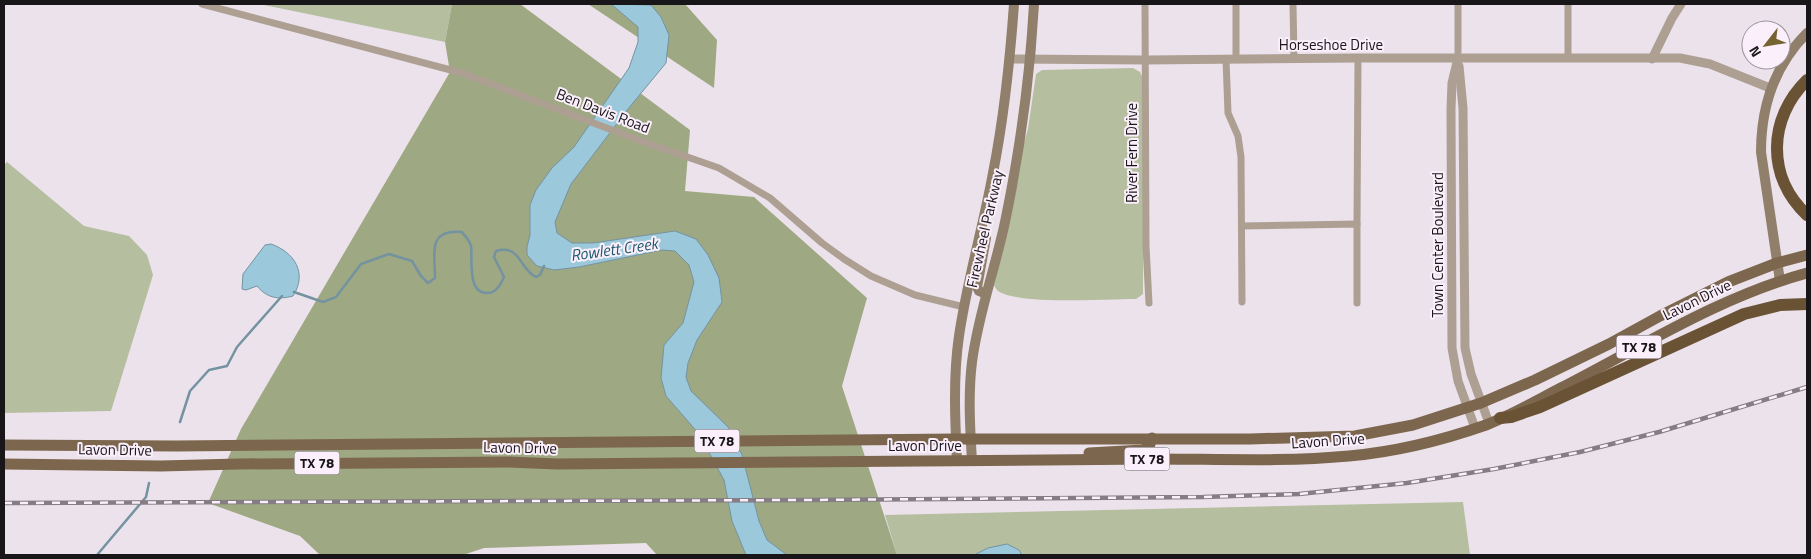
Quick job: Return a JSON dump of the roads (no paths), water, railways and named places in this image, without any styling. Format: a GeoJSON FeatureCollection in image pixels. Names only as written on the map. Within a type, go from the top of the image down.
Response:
{"type":"FeatureCollection","features":[{"type":"Feature","properties":{"kind":"highway"},"geometry":{"type":"LineString","coordinates":[[1807,80],[1785,109],[1778,135],[1777,151],[1783,181],[1790,196],[1807,215]]}},
{"type":"Feature","properties":{"kind":"highway"},"geometry":{"type":"LineString","coordinates":[[1495,421],[1511,418],[1540,407],[1744,314],[1780,304],[1807,304]]}},
{"type":"Feature","properties":{"kind":"main road","name":"Firewheel Parkway"},"geometry":{"type":"LineString","coordinates":[[957,461],[955,371],[964,307],[994,173],[1010,59],[1014,4]]}},
{"type":"Feature","properties":{"kind":"main road","name":"Firewheel Parkway"},"geometry":{"type":"LineString","coordinates":[[972,461],[972,362],[986,294],[1005,222],[1026,102],[1034,4]]}},
{"type":"Feature","properties":{"kind":"main road"},"geometry":{"type":"LineString","coordinates":[[1780,280],[1761,152],[1763,120],[1770,88],[1788,55],[1807,33]]}},
{"type":"Feature","properties":{"kind":"main road"},"geometry":{"type":"LineString","coordinates":[[986,294],[977,287],[992,207],[994,173]]}},
{"type":"Feature","properties":{"kind":"main road","name":"Lavon Drive"},"geometry":{"type":"LineString","coordinates":[[4,445],[176,446],[956,439],[1250,439],[1355,436],[1413,425],[1481,403],[1535,380],[1609,344],[1711,289],[1777,263],[1807,255]]}},
{"type":"Feature","properties":{"kind":"main road","name":"Lavon Drive"},"geometry":{"type":"LineString","coordinates":[[4,464],[161,466],[248,464],[1247,460],[1350,456],[1402,448],[1495,421],[1706,311],[1780,280],[1807,273]]}},
{"type":"Feature","properties":{"kind":"main road"},"geometry":{"type":"LineString","coordinates":[[1070,460],[1088,453],[1143,450],[1150,447],[1152,438]]}},
{"type":"Feature","properties":{"kind":"street","name":"Ben Davis Road"},"geometry":{"type":"LineString","coordinates":[[202,4],[462,73],[633,138],[719,168],[741,179],[770,198],[822,243],[871,276],[915,295],[964,307]]}},
{"type":"Feature","properties":{"kind":"street","name":"River Fern Drive"},"geometry":{"type":"LineString","coordinates":[[1145,4],[1146,246],[1149,303]]}},
{"type":"Feature","properties":{"kind":"street"},"geometry":{"type":"LineString","coordinates":[[1236,4],[1236,59]]}},
{"type":"Feature","properties":{"kind":"street"},"geometry":{"type":"LineString","coordinates":[[1293,4],[1294,58]]}},
{"type":"Feature","properties":{"kind":"street","name":"Town Center Boulevard"},"geometry":{"type":"LineString","coordinates":[[1458,4],[1458,58],[1463,108],[1465,348],[1467,361],[1481,403],[1495,421]]}},
{"type":"Feature","properties":{"kind":"street"},"geometry":{"type":"LineString","coordinates":[[1568,4],[1568,57]]}},
{"type":"Feature","properties":{"kind":"street"},"geometry":{"type":"LineString","coordinates":[[1652,59],[1680,4]]}},
{"type":"Feature","properties":{"kind":"street"},"geometry":{"type":"LineString","coordinates":[[1357,302],[1358,58]]}},
{"type":"Feature","properties":{"kind":"street","name":"Town Center Boulevard"},"geometry":{"type":"LineString","coordinates":[[1458,58],[1452,83],[1451,108],[1452,348],[1458,381],[1475,428]]}},
{"type":"Feature","properties":{"kind":"street","name":"Horseshoe Drive"},"geometry":{"type":"LineString","coordinates":[[1010,59],[1680,58],[1710,64],[1770,88]]}},
{"type":"Feature","properties":{"kind":"street"},"geometry":{"type":"LineString","coordinates":[[1226,59],[1228,113],[1238,136],[1241,157],[1242,302]]}},
{"type":"Feature","properties":{"kind":"street"},"geometry":{"type":"LineString","coordinates":[[1242,226],[1357,224]]}},
{"type":"Feature","properties":{"kind":"water","name":"Rowlett Creek"},"geometry":{"type":"Polygon","coordinates":[[[611,4],[651,5],[661,17],[669,35],[666,63],[571,184],[555,222],[557,233],[572,243],[593,243],[675,231],[696,239],[708,255],[719,278],[722,302],[697,340],[688,363],[686,377],[691,391],[728,427],[742,455],[759,521],[767,540],[787,555],[746,555],[732,521],[724,480],[699,434],[666,396],[661,378],[664,345],[683,323],[694,282],[689,265],[675,251],[662,250],[579,267],[554,270],[537,266],[527,255],[530,235],[530,205],[536,190],[552,168],[574,147],[629,68],[638,42],[638,27],[611,4]]]}},
{"type":"Feature","properties":{"kind":"water"},"geometry":{"type":"Polygon","coordinates":[[[271,244],[286,252],[296,264],[299,279],[293,296],[273,297],[257,286],[246,290],[242,289],[243,274],[265,245],[271,244]]]}},
{"type":"Feature","properties":{"kind":"water"},"geometry":{"type":"Polygon","coordinates":[[[1007,544],[1019,550],[1022,555],[974,555],[988,548],[1007,544]]]}},
{"type":"Feature","properties":{"kind":"waterway"},"geometry":{"type":"LineString","coordinates":[[294,292],[323,302],[336,297],[361,264],[389,254],[412,261],[421,276],[428,283],[435,278],[435,244],[443,234],[451,232],[462,232],[470,242],[473,281],[476,288],[481,292],[491,293],[496,290],[504,277],[494,257],[496,251],[504,250],[515,254],[526,269],[536,277],[540,275],[544,266]]}},
{"type":"Feature","properties":{"kind":"waterway"},"geometry":{"type":"LineString","coordinates":[[180,422],[190,391],[209,370],[227,366],[237,347],[282,296]]}},
{"type":"Feature","properties":{"kind":"waterway"},"geometry":{"type":"LineString","coordinates":[[97,555],[146,497],[149,483]]}},
{"type":"Feature","properties":{"kind":"railway"},"geometry":{"type":"LineString","coordinates":[[4,503],[805,500],[1203,497],[1299,494],[1407,483],[1494,469],[1580,452],[1659,432],[1807,387]]}}]}
